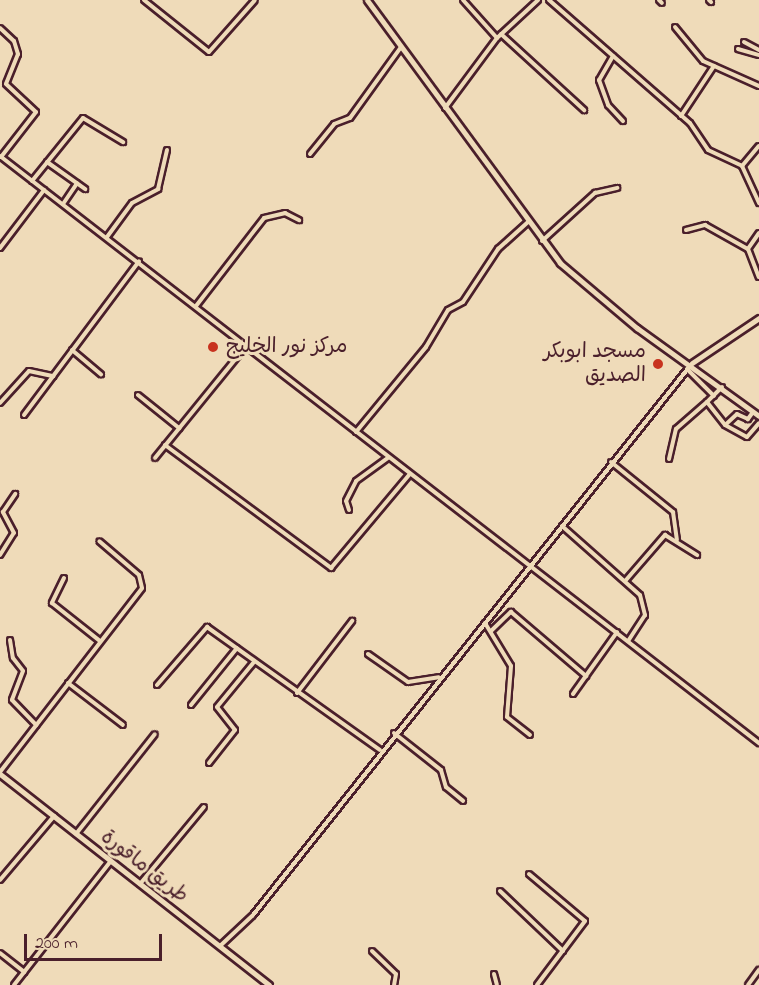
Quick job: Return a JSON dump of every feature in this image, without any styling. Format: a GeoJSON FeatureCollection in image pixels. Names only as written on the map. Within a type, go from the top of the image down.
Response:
{"type":"FeatureCollection","features":[{"type":"Feature","properties":{"kind":"street"},"geometry":{"type":"LineString","coordinates":[[144,0],[209,52],[255,0]]}},
{"type":"Feature","properties":{"kind":"street"},"geometry":{"type":"LineString","coordinates":[[367,0],[541,242],[585,287],[692,363],[756,414],[748,419],[737,414],[725,425]]}},
{"type":"Feature","properties":{"kind":"street"},"geometry":{"type":"LineString","coordinates":[[462,0],[497,38]]}},
{"type":"Feature","properties":{"kind":"street"},"geometry":{"type":"LineString","coordinates":[[444,108],[497,38],[538,0]]}},
{"type":"Feature","properties":{"kind":"street"},"geometry":{"type":"LineString","coordinates":[[549,0],[681,116],[708,150],[742,166],[759,203]]}},
{"type":"Feature","properties":{"kind":"street"},"geometry":{"type":"LineString","coordinates":[[675,27],[697,57],[759,86]]}},
{"type":"Feature","properties":{"kind":"street"},"geometry":{"type":"LineString","coordinates":[[0,28],[15,41],[18,54],[6,84],[36,112],[1,156],[140,261],[388,458],[533,564],[759,744]]}},
{"type":"Feature","properties":{"kind":"street"},"geometry":{"type":"LineString","coordinates":[[501,34],[584,110]]}},
{"type":"Feature","properties":{"kind":"street"},"geometry":{"type":"LineString","coordinates":[[744,42],[759,52]]}},
{"type":"Feature","properties":{"kind":"street"},"geometry":{"type":"LineString","coordinates":[[310,154],[334,124],[350,118],[401,47]]}},
{"type":"Feature","properties":{"kind":"street"},"geometry":{"type":"LineString","coordinates":[[738,49],[759,52]]}},
{"type":"Feature","properties":{"kind":"street"},"geometry":{"type":"LineString","coordinates":[[613,56],[598,77],[608,105],[623,121]]}},
{"type":"Feature","properties":{"kind":"street"},"geometry":{"type":"LineString","coordinates":[[681,116],[714,66]]}},
{"type":"Feature","properties":{"kind":"street"},"geometry":{"type":"LineString","coordinates":[[32,181],[83,118],[123,142]]}},
{"type":"Feature","properties":{"kind":"street"},"geometry":{"type":"LineString","coordinates":[[742,166],[759,146]]}},
{"type":"Feature","properties":{"kind":"street"},"geometry":{"type":"LineString","coordinates":[[107,237],[132,203],[158,189],[167,150]]}},
{"type":"Feature","properties":{"kind":"street"},"geometry":{"type":"LineString","coordinates":[[47,162],[85,189]]}},
{"type":"Feature","properties":{"kind":"street"},"geometry":{"type":"LineString","coordinates":[[63,204],[77,183]]}},
{"type":"Feature","properties":{"kind":"street"},"geometry":{"type":"LineString","coordinates":[[541,242],[595,193],[617,188]]}},
{"type":"Feature","properties":{"kind":"street"},"geometry":{"type":"LineString","coordinates":[[0,248],[44,190]]}},
{"type":"Feature","properties":{"kind":"street"},"geometry":{"type":"LineString","coordinates":[[196,306],[264,218],[285,213],[298,220]]}},
{"type":"Feature","properties":{"kind":"street"},"geometry":{"type":"LineString","coordinates":[[356,432],[426,347],[448,309],[463,302],[498,249],[528,222]]}},
{"type":"Feature","properties":{"kind":"street"},"geometry":{"type":"LineString","coordinates":[[686,230],[705,225],[748,249],[759,277]]}},
{"type":"Feature","properties":{"kind":"street"},"geometry":{"type":"LineString","coordinates":[[748,249],[759,233]]}},
{"type":"Feature","properties":{"kind":"street"},"geometry":{"type":"LineString","coordinates":[[24,415],[140,261]]}},
{"type":"Feature","properties":{"kind":"street"},"geometry":{"type":"LineString","coordinates":[[220,946],[253,915],[380,750],[533,564],[611,462],[692,363],[759,318]]}},
{"type":"Feature","properties":{"kind":"street"},"geometry":{"type":"LineString","coordinates":[[155,458],[246,346]]}},
{"type":"Feature","properties":{"kind":"street"},"geometry":{"type":"LineString","coordinates":[[72,350],[101,374]]}},
{"type":"Feature","properties":{"kind":"street"},"geometry":{"type":"LineString","coordinates":[[687,369],[714,396]]}},
{"type":"Feature","properties":{"kind":"street"},"geometry":{"type":"LineString","coordinates":[[0,403],[28,370],[53,376]]}},
{"type":"Feature","properties":{"kind":"street"},"geometry":{"type":"LineString","coordinates":[[669,459],[676,429],[722,387]]}},
{"type":"Feature","properties":{"kind":"street"},"geometry":{"type":"LineString","coordinates":[[138,395],[179,428]]}},
{"type":"Feature","properties":{"kind":"street"},"geometry":{"type":"LineString","coordinates":[[707,402],[725,425],[747,438],[759,423]]}},
{"type":"Feature","properties":{"kind":"street"},"geometry":{"type":"LineString","coordinates":[[165,445],[331,568],[410,474]]}},
{"type":"Feature","properties":{"kind":"street"},"geometry":{"type":"LineString","coordinates":[[350,510],[346,501],[356,481],[388,458]]}},
{"type":"Feature","properties":{"kind":"street"},"geometry":{"type":"LineString","coordinates":[[611,462],[673,512],[677,540]]}},
{"type":"Feature","properties":{"kind":"street"},"geometry":{"type":"LineString","coordinates":[[0,555],[14,533],[3,512],[15,494]]}},
{"type":"Feature","properties":{"kind":"street"},"geometry":{"type":"LineString","coordinates":[[562,526],[626,580],[645,610],[628,641]]}},
{"type":"Feature","properties":{"kind":"street"},"geometry":{"type":"LineString","coordinates":[[626,580],[665,535],[677,540],[697,555]]}},
{"type":"Feature","properties":{"kind":"street"},"geometry":{"type":"LineString","coordinates":[[0,773],[142,583],[99,541]]}},
{"type":"Feature","properties":{"kind":"street"},"geometry":{"type":"LineString","coordinates":[[64,578],[52,603],[100,641]]}},
{"type":"Feature","properties":{"kind":"street"},"geometry":{"type":"LineString","coordinates":[[491,631],[511,612],[585,676]]}},
{"type":"Feature","properties":{"kind":"street"},"geometry":{"type":"LineString","coordinates":[[297,693],[352,621]]}},
{"type":"Feature","properties":{"kind":"street"},"geometry":{"type":"LineString","coordinates":[[485,623],[511,666],[507,717],[530,735]]}},
{"type":"Feature","properties":{"kind":"street"},"geometry":{"type":"LineString","coordinates":[[157,685],[203,628],[237,648],[380,750]]}},
{"type":"Feature","properties":{"kind":"street"},"geometry":{"type":"LineString","coordinates":[[573,694],[617,632]]}},
{"type":"Feature","properties":{"kind":"street"},"geometry":{"type":"LineString","coordinates":[[10,640],[13,658],[23,671],[12,700],[36,725]]}},
{"type":"Feature","properties":{"kind":"street"},"geometry":{"type":"LineString","coordinates":[[191,705],[237,648]]}},
{"type":"Feature","properties":{"kind":"street"},"geometry":{"type":"LineString","coordinates":[[368,654],[408,682],[439,677]]}},
{"type":"Feature","properties":{"kind":"street"},"geometry":{"type":"LineString","coordinates":[[209,763],[235,730],[218,707],[254,662]]}},
{"type":"Feature","properties":{"kind":"street"},"geometry":{"type":"LineString","coordinates":[[68,683],[123,725]]}},
{"type":"Feature","properties":{"kind":"street"},"geometry":{"type":"LineString","coordinates":[[394,733],[441,770],[446,787],[463,801]]}},
{"type":"Feature","properties":{"kind":"street"},"geometry":{"type":"LineString","coordinates":[[76,834],[155,734]]}},
{"type":"Feature","properties":{"kind":"street","name":"طريق ماقورة"},"geometry":{"type":"LineString","coordinates":[[0,773],[110,862],[269,985]]}},
{"type":"Feature","properties":{"kind":"street"},"geometry":{"type":"LineString","coordinates":[[141,884],[204,807]]}},
{"type":"Feature","properties":{"kind":"street"},"geometry":{"type":"LineString","coordinates":[[0,880],[54,816]]}},
{"type":"Feature","properties":{"kind":"street"},"geometry":{"type":"LineString","coordinates":[[14,985],[110,862]]}},
{"type":"Feature","properties":{"kind":"street"},"geometry":{"type":"LineString","coordinates":[[529,874],[584,918],[537,985]]}},
{"type":"Feature","properties":{"kind":"street"},"geometry":{"type":"LineString","coordinates":[[500,891],[563,951]]}},
{"type":"Feature","properties":{"kind":"street"},"geometry":{"type":"LineString","coordinates":[[372,951],[396,974],[394,985]]}},
{"type":"Feature","properties":{"kind":"street"},"geometry":{"type":"LineString","coordinates":[[0,953],[24,972]]}},
{"type":"Feature","properties":{"kind":"street"},"geometry":{"type":"LineString","coordinates":[[748,985],[759,970]]}},
{"type":"Feature","properties":{"kind":"street"},"geometry":{"type":"LineString","coordinates":[[494,974],[497,985]]}},
{"type":"Feature","properties":{"kind":"place","name":"مركز نور الخليج"},"geometry":{"type":"Point","coordinates":[213,347]}},
{"type":"Feature","properties":{"kind":"place","name":"مسجد ابوبكر الصديق"},"geometry":{"type":"Point","coordinates":[658,364]}}]}
